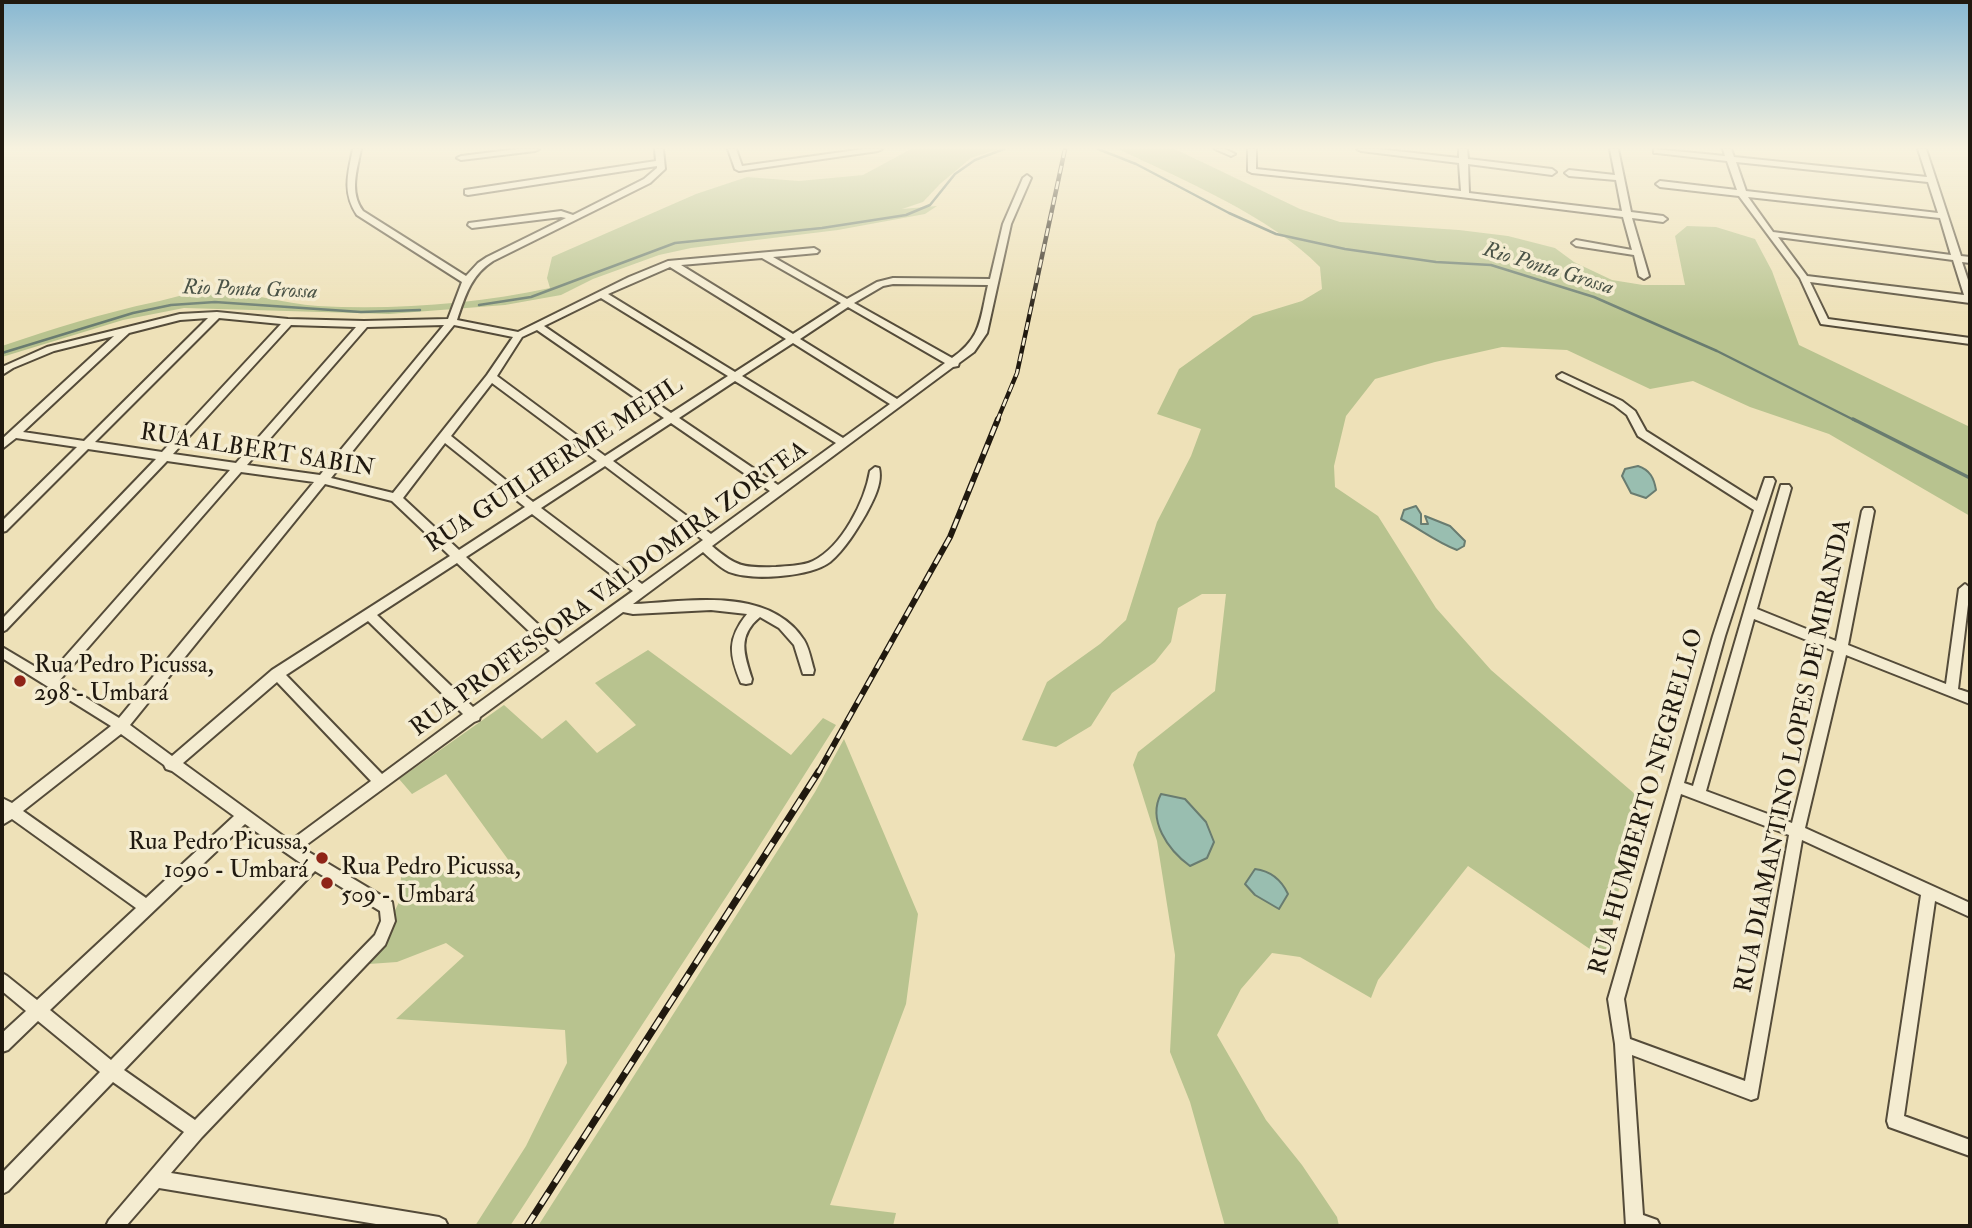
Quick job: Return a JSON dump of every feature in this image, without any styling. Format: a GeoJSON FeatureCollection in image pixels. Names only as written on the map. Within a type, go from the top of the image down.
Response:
{"type":"FeatureCollection","features":[{"type":"Feature","properties":{"kind":"street"},"geometry":{"type":"LineString","coordinates":[[354,206],[360,213],[466,280]]}},
{"type":"Feature","properties":{"kind":"street"},"geometry":{"type":"LineString","coordinates":[[148,908],[5,811],[121,726],[452,322],[466,280],[478,265],[594,206]]}},
{"type":"Feature","properties":{"kind":"street","name":"RUA PROFESSORA VALDOMIRA ZORTEA"},"geometry":{"type":"LineString","coordinates":[[290,849],[970,350],[982,333],[1007,224],[1015,206]]}},
{"type":"Feature","properties":{"kind":"street"},"geometry":{"type":"LineString","coordinates":[[1557,206],[1662,219]]}},
{"type":"Feature","properties":{"kind":"street"},"geometry":{"type":"LineString","coordinates":[[1625,206],[1644,276]]}},
{"type":"Feature","properties":{"kind":"street"},"geometry":{"type":"LineString","coordinates":[[1752,206],[1804,278],[1824,322],[1970,341]]}},
{"type":"Feature","properties":{"kind":"street"},"geometry":{"type":"LineString","coordinates":[[1854,206],[1942,216]]}},
{"type":"Feature","properties":{"kind":"street"},"geometry":{"type":"LineString","coordinates":[[1804,278],[1970,299],[1939,206]]}},
{"type":"Feature","properties":{"kind":"street"},"geometry":{"type":"LineString","coordinates":[[472,225],[561,214],[572,217]]}},
{"type":"Feature","properties":{"kind":"street"},"geometry":{"type":"LineString","coordinates":[[1772,234],[1970,260]]}},
{"type":"Feature","properties":{"kind":"street"},"geometry":{"type":"LineString","coordinates":[[1576,243],[1636,253]]}},
{"type":"Feature","properties":{"kind":"street"},"geometry":{"type":"LineString","coordinates":[[396,498],[491,377],[519,335],[601,293],[671,263],[814,251]]}},
{"type":"Feature","properties":{"kind":"street"},"geometry":{"type":"LineString","coordinates":[[762,255],[954,364]]}},
{"type":"Feature","properties":{"kind":"street"},"geometry":{"type":"LineString","coordinates":[[671,263],[898,404]]}},
{"type":"Feature","properties":{"kind":"street","name":"RUA GUILHERME MEHL"},"geometry":{"type":"LineString","coordinates":[[171,765],[278,674],[849,303],[886,282],[994,282]]}},
{"type":"Feature","properties":{"kind":"street"},"geometry":{"type":"LineString","coordinates":[[601,293],[844,443]]}},
{"type":"Feature","properties":{"kind":"street"},"geometry":{"type":"LineString","coordinates":[[6,369],[51,349],[180,317],[217,315],[288,322],[364,324],[452,322],[519,335]]}},
{"type":"Feature","properties":{"kind":"street"},"geometry":{"type":"LineString","coordinates":[[2,528],[217,315]]}},
{"type":"Feature","properties":{"kind":"street"},"geometry":{"type":"LineString","coordinates":[[2,627],[288,322]]}},
{"type":"Feature","properties":{"kind":"street"},"geometry":{"type":"LineString","coordinates":[[50,682],[364,324]]}},
{"type":"Feature","properties":{"kind":"street"},"geometry":{"type":"LineString","coordinates":[[537,326],[675,417],[779,491]]}},
{"type":"Feature","properties":{"kind":"street"},"geometry":{"type":"LineString","coordinates":[[2,445],[127,330]]}},
{"type":"Feature","properties":{"kind":"street"},"geometry":{"type":"LineString","coordinates":[[1562,376],[1618,403],[1631,413],[1642,433],[1759,508]]}},
{"type":"Feature","properties":{"kind":"street"},"geometry":{"type":"LineString","coordinates":[[491,377],[708,543],[734,569],[803,569],[817,565],[860,518],[875,483],[875,471]]}},
{"type":"Feature","properties":{"kind":"street","name":"RUA ALBERT SABIN"},"geometry":{"type":"LineString","coordinates":[[14,434],[324,480],[396,498],[558,651]]}},
{"type":"Feature","properties":{"kind":"street"},"geometry":{"type":"LineString","coordinates":[[444,436],[641,590]]}},
{"type":"Feature","properties":{"kind":"street","name":"RUA HUMBERTO NEGRELLO"},"geometry":{"type":"LineString","coordinates":[[1640,1225],[1623,1044],[1616,999],[1718,636],[1769,481]]}},
{"type":"Feature","properties":{"kind":"street","name":"RUA HUMBERTO NEGRELLO"},"geometry":{"type":"LineString","coordinates":[[1698,794],[1785,488]]}},
{"type":"Feature","properties":{"kind":"street","name":"RUA DIAMANTINO LOPES DE MIRANDA"},"geometry":{"type":"LineString","coordinates":[[1623,1044],[1751,1092],[1797,831],[1841,649],[1868,511]]}},
{"type":"Feature","properties":{"kind":"street"},"geometry":{"type":"LineString","coordinates":[[1951,692],[1965,589]]}},
{"type":"Feature","properties":{"kind":"street"},"geometry":{"type":"LineString","coordinates":[[619,606],[632,609],[731,605],[756,611],[779,620],[795,637],[805,652],[808,670]]}},
{"type":"Feature","properties":{"kind":"street"},"geometry":{"type":"LineString","coordinates":[[746,679],[735,647],[739,632],[756,611]]}},
{"type":"Feature","properties":{"kind":"street"},"geometry":{"type":"LineString","coordinates":[[1750,612],[1970,699]]}},
{"type":"Feature","properties":{"kind":"street"},"geometry":{"type":"LineString","coordinates":[[368,614],[474,716]]}},
{"type":"Feature","properties":{"kind":"street"},"geometry":{"type":"LineString","coordinates":[[2,652],[121,726],[171,765],[290,849],[387,907],[388,921],[380,940],[196,1131],[115,1226]]}},
{"type":"Feature","properties":{"kind":"street"},"geometry":{"type":"LineString","coordinates":[[278,674],[382,783]]}},
{"type":"Feature","properties":{"kind":"street"},"geometry":{"type":"LineString","coordinates":[[1676,786],[1797,831],[1970,910]]}},
{"type":"Feature","properties":{"kind":"street"},"geometry":{"type":"LineString","coordinates":[[2,1044],[243,817]]}},
{"type":"Feature","properties":{"kind":"street"},"geometry":{"type":"LineString","coordinates":[[2,1185],[313,863]]}},
{"type":"Feature","properties":{"kind":"street"},"geometry":{"type":"LineString","coordinates":[[1929,892],[1895,1121],[1970,1148]]}},
{"type":"Feature","properties":{"kind":"street"},"geometry":{"type":"LineString","coordinates":[[2,981],[112,1071],[196,1131]]}},
{"type":"Feature","properties":{"kind":"street"},"geometry":{"type":"LineString","coordinates":[[156,1178],[439,1226]]}},
{"type":"Feature","properties":{"kind":"green space"},"geometry":{"type":"Polygon","coordinates":[[[668,206],[910,206],[902,209],[937,206],[925,214],[838,230],[691,248],[659,255],[593,279],[561,295],[505,305],[389,314],[184,308],[123,320],[2,357],[2,346],[97,316],[196,293],[231,292],[318,306],[376,307],[435,305],[522,294],[550,288],[547,278],[552,257],[668,206]]]}},
{"type":"Feature","properties":{"kind":"green space"},"geometry":{"type":"Polygon","coordinates":[[[1236,206],[1294,206],[1340,222],[1508,236],[1555,248],[1574,262],[1612,280],[1643,285],[1685,285],[1675,236],[1687,226],[1716,227],[1755,239],[1772,271],[1799,345],[1970,427],[1970,516],[1829,434],[1750,407],[1693,381],[1650,389],[1567,350],[1502,347],[1375,379],[1346,416],[1334,466],[1335,487],[1378,516],[1436,608],[1491,670],[1636,795],[1606,960],[1468,866],[1378,980],[1371,998],[1300,957],[1272,953],[1241,989],[1217,1035],[1266,1120],[1302,1165],[1337,1217],[1339,1226],[1225,1226],[1190,1102],[1170,1052],[1175,955],[1157,841],[1133,765],[1138,752],[1215,691],[1226,594],[1202,594],[1178,608],[1171,642],[1155,662],[1112,693],[1091,726],[1056,747],[1022,740],[1047,682],[1100,644],[1126,620],[1157,522],[1191,456],[1201,429],[1157,414],[1179,369],[1253,316],[1302,301],[1322,289],[1320,267],[1300,249],[1236,206]]]}},
{"type":"Feature","properties":{"kind":"green space"},"geometry":{"type":"Polygon","coordinates":[[[648,650],[791,755],[823,718],[836,725],[510,1226],[475,1226],[526,1146],[567,1063],[565,1030],[396,1019],[464,956],[446,943],[397,962],[369,964],[400,900],[401,876],[512,865],[446,774],[412,794],[399,779],[504,705],[542,739],[566,720],[597,753],[636,725],[595,683],[648,650]]]}},
{"type":"Feature","properties":{"kind":"green space"},"geometry":{"type":"Polygon","coordinates":[[[844,739],[918,914],[906,1004],[830,1205],[896,1213],[893,1226],[538,1226],[815,792],[844,739]]]}},
{"type":"Feature","properties":{"kind":"shaded area"},"geometry":{"type":"Polygon","coordinates":[[[1638,466],[1653,478],[1656,490],[1646,498],[1631,493],[1622,476],[1625,469],[1638,466]]]}},
{"type":"Feature","properties":{"kind":"shaded area"},"geometry":{"type":"Polygon","coordinates":[[[1416,506],[1421,514],[1421,524],[1428,524],[1425,516],[1450,526],[1465,541],[1464,546],[1457,550],[1449,547],[1401,519],[1404,510],[1416,506]]]}},
{"type":"Feature","properties":{"kind":"shaded area"},"geometry":{"type":"Polygon","coordinates":[[[1161,794],[1185,799],[1206,822],[1214,842],[1207,858],[1190,866],[1167,843],[1158,824],[1157,804],[1161,794]]]}},
{"type":"Feature","properties":{"kind":"shaded area"},"geometry":{"type":"Polygon","coordinates":[[[1255,869],[1271,874],[1279,880],[1288,894],[1279,909],[1255,895],[1245,884],[1255,869]]]}},
{"type":"Feature","properties":{"kind":"waterway","name":"Rio Ponta Grossa"},"geometry":{"type":"LineString","coordinates":[[479,305],[531,297],[675,243],[822,228],[906,215],[927,206]]}},
{"type":"Feature","properties":{"kind":"waterway","name":"Rio Ponta Grossa"},"geometry":{"type":"LineString","coordinates":[[1216,206],[1276,234],[1345,249],[1436,262],[1491,265],[1594,297],[1717,351],[1856,421]]}},
{"type":"Feature","properties":{"kind":"waterway","name":"Rio Ponta Grossa"},"geometry":{"type":"LineString","coordinates":[[2,353],[133,313],[171,305],[215,302],[361,312],[420,310]]}},
{"type":"Feature","properties":{"kind":"waterway","name":"Rio Ponta Grossa"},"geometry":{"type":"LineString","coordinates":[[1853,419],[1970,478]]}},
{"type":"Feature","properties":{"kind":"railway"},"geometry":{"type":"LineString","coordinates":[[997,421],[1017,373],[1053,206]]}},
{"type":"Feature","properties":{"kind":"railway"},"geometry":{"type":"LineString","coordinates":[[818,773],[950,537],[998,419]]}},
{"type":"Feature","properties":{"kind":"railway"},"geometry":{"type":"LineString","coordinates":[[527,1226],[819,771]]}},
{"type":"Feature","properties":{"kind":"place","name":"Rua Pedro Picussa, 298 - Umbará"},"geometry":{"type":"Point","coordinates":[20,681]}},
{"type":"Feature","properties":{"kind":"place","name":"Rua Pedro Picussa, 1090 - Umbará"},"geometry":{"type":"Point","coordinates":[322,858]}},
{"type":"Feature","properties":{"kind":"place","name":"Rua Pedro Picussa, 509 - Umbará"},"geometry":{"type":"Point","coordinates":[327,883]}}]}
